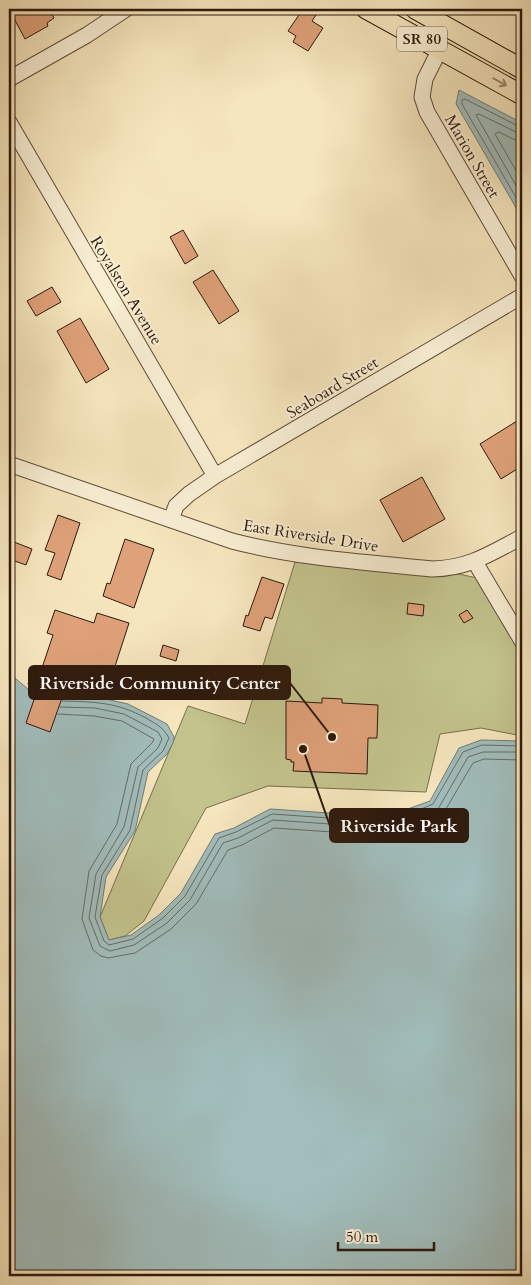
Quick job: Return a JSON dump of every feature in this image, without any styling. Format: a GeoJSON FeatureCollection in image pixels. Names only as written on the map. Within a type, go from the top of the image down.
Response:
{"type":"FeatureCollection","features":[{"type":"Feature","properties":{"kind":"main road","name":"SR 80"},"geometry":{"type":"LineString","coordinates":[[366,9],[522,94]]}},
{"type":"Feature","properties":{"kind":"main road","name":"SR 80"},"geometry":{"type":"LineString","coordinates":[[415,9],[522,69]]}},
{"type":"Feature","properties":{"kind":"street"},"geometry":{"type":"LineString","coordinates":[[9,79],[87,35],[126,9]]}},
{"type":"Feature","properties":{"kind":"street","name":"Marion Street"},"geometry":{"type":"LineString","coordinates":[[440,49],[425,79],[422,98],[427,112],[522,276]]}},
{"type":"Feature","properties":{"kind":"street","name":"Royalston Avenue"},"geometry":{"type":"LineString","coordinates":[[9,122],[215,476]]}},
{"type":"Feature","properties":{"kind":"street","name":"Seaboard Street"},"geometry":{"type":"LineString","coordinates":[[171,520],[176,506],[189,494],[215,476],[522,296]]}},
{"type":"Feature","properties":{"kind":"street","name":"East Riverside Drive"},"geometry":{"type":"LineString","coordinates":[[9,464],[261,549],[432,569],[462,566],[475,562],[522,536]]}},
{"type":"Feature","properties":{"kind":"street"},"geometry":{"type":"LineString","coordinates":[[475,562],[522,641]]}},
{"type":"Feature","properties":{"kind":"green space"},"geometry":{"type":"Polygon","coordinates":[[[295,562],[430,576],[459,574],[477,578],[522,650],[522,736],[481,728],[440,734],[426,792],[268,786],[206,808],[144,921],[125,936],[109,940],[100,917],[188,706],[245,724],[295,562]]]}},
{"type":"Feature","properties":{"kind":"water"},"geometry":{"type":"Polygon","coordinates":[[[459,90],[522,123],[522,218],[456,104],[459,90]]]}},
{"type":"Feature","properties":{"kind":"water"},"geometry":{"type":"Polygon","coordinates":[[[9,673],[35,695],[97,697],[128,704],[167,724],[174,737],[167,754],[148,772],[135,831],[106,877],[100,917],[109,940],[131,935],[159,915],[181,893],[215,834],[234,828],[270,809],[373,816],[405,810],[430,801],[459,748],[481,740],[522,741],[522,1276],[9,1276],[9,673]]]}},
{"type":"Feature","properties":{"kind":"building"},"geometry":{"type":"Polygon","coordinates":[[[9,9],[49,9],[54,18],[47,23],[48,26],[25,39],[9,9]]]}},
{"type":"Feature","properties":{"kind":"building"},"geometry":{"type":"Polygon","coordinates":[[[303,9],[320,9],[312,21],[323,28],[308,51],[293,42],[296,36],[288,31],[303,9]]]}},
{"type":"Feature","properties":{"kind":"building"},"geometry":{"type":"Polygon","coordinates":[[[183,230],[198,256],[185,264],[170,237],[183,230]]]}},
{"type":"Feature","properties":{"kind":"building"},"geometry":{"type":"Polygon","coordinates":[[[213,270],[239,311],[219,324],[193,282],[213,270]]]}},
{"type":"Feature","properties":{"kind":"building"},"geometry":{"type":"Polygon","coordinates":[[[52,287],[61,302],[36,316],[27,301],[52,287]]]}},
{"type":"Feature","properties":{"kind":"building"},"geometry":{"type":"Polygon","coordinates":[[[80,318],[109,369],[86,383],[57,331],[80,318]]]}},
{"type":"Feature","properties":{"kind":"building"},"geometry":{"type":"Polygon","coordinates":[[[517,421],[522,430],[522,466],[501,479],[480,444],[517,421]]]}},
{"type":"Feature","properties":{"kind":"building"},"geometry":{"type":"Polygon","coordinates":[[[422,477],[445,519],[403,542],[380,500],[422,477]]]}},
{"type":"Feature","properties":{"kind":"building"},"geometry":{"type":"Polygon","coordinates":[[[58,515],[80,523],[61,580],[47,575],[55,553],[45,550],[58,515]]]}},
{"type":"Feature","properties":{"kind":"building"},"geometry":{"type":"Polygon","coordinates":[[[125,539],[154,549],[134,608],[103,596],[107,583],[110,584],[125,539]]]}},
{"type":"Feature","properties":{"kind":"building"},"geometry":{"type":"Polygon","coordinates":[[[14,542],[32,549],[26,565],[9,559],[14,542]]]}},
{"type":"Feature","properties":{"kind":"building"},"geometry":{"type":"Polygon","coordinates":[[[262,577],[284,584],[272,619],[265,617],[260,631],[243,626],[262,577]]]}},
{"type":"Feature","properties":{"kind":"building"},"geometry":{"type":"Polygon","coordinates":[[[408,603],[424,605],[423,616],[407,614],[408,603]]]}},
{"type":"Feature","properties":{"kind":"building"},"geometry":{"type":"Polygon","coordinates":[[[55,610],[94,623],[97,613],[129,623],[107,691],[69,678],[50,732],[26,723],[38,688],[28,684],[33,668],[41,671],[53,635],[47,633],[55,610]]]}},
{"type":"Feature","properties":{"kind":"building"},"geometry":{"type":"Polygon","coordinates":[[[467,610],[473,618],[464,623],[459,615],[467,610]]]}},
{"type":"Feature","properties":{"kind":"building"},"geometry":{"type":"Polygon","coordinates":[[[163,645],[179,650],[176,661],[160,656],[163,645]]]}},
{"type":"Feature","properties":{"kind":"building"},"geometry":{"type":"Polygon","coordinates":[[[322,698],[342,699],[342,703],[378,705],[377,738],[368,738],[367,774],[293,771],[294,762],[286,759],[286,701],[322,703],[322,698]]]}},
{"type":"Feature","properties":{"kind":"place","name":"Riverside Community Center"},"geometry":{"type":"Point","coordinates":[332,737]}},
{"type":"Feature","properties":{"kind":"place","name":"Riverside Park"},"geometry":{"type":"Point","coordinates":[303,749]}}]}
